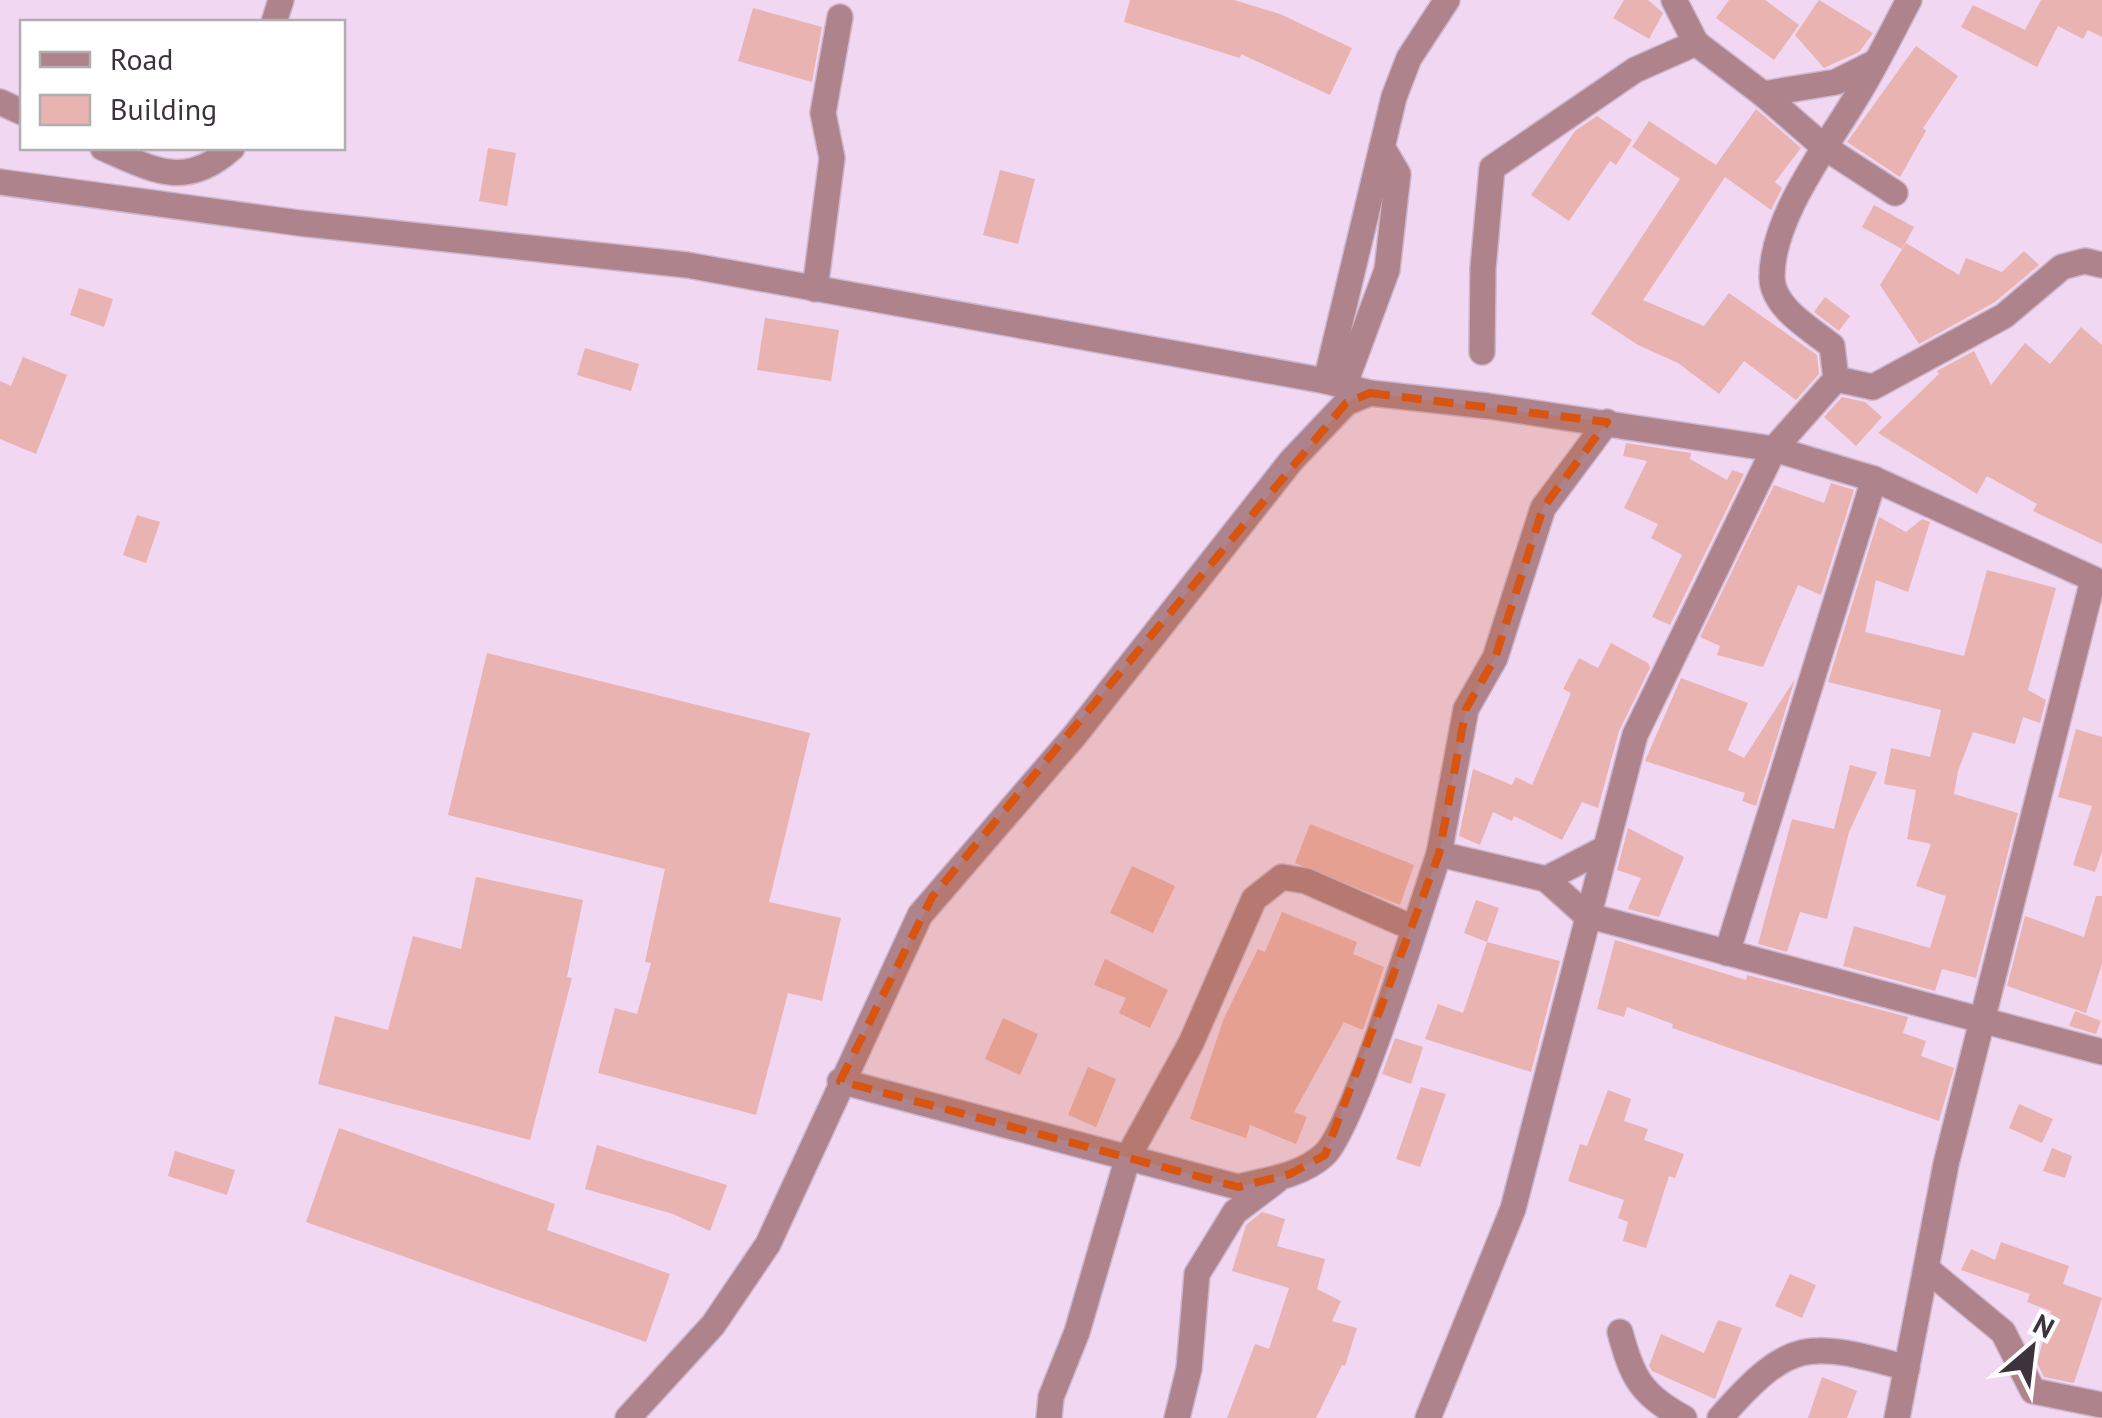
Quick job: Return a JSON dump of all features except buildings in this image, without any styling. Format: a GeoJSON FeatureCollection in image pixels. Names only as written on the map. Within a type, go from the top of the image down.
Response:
{"type":"FeatureCollection","features":[{"type":"Feature","properties":{"kind":"street"},"geometry":{"type":"LineString","coordinates":[[1335,383],[1382,147],[1409,58],[1447,0]]}},
{"type":"Feature","properties":{"kind":"street"},"geometry":{"type":"LineString","coordinates":[[1674,0],[1696,43],[1824,146],[1895,193]]}},
{"type":"Feature","properties":{"kind":"street"},"geometry":{"type":"LineString","coordinates":[[1428,1418],[1514,1209],[1635,735],[1774,449],[1836,379],[1832,346],[1785,308],[1772,279],[1784,227],[1824,146],[1876,62],[1908,0]]}},
{"type":"Feature","properties":{"kind":"street"},"geometry":{"type":"LineString","coordinates":[[815,289],[832,158],[822,112],[840,17]]}},
{"type":"Feature","properties":{"kind":"street"},"geometry":{"type":"LineString","coordinates":[[1482,352],[1483,268],[1492,168],[1635,70],[1696,43]]}},
{"type":"Feature","properties":{"kind":"street"},"geometry":{"type":"LineString","coordinates":[[1763,94],[1836,82],[1876,62]]}},
{"type":"Feature","properties":{"kind":"street"},"geometry":{"type":"LineString","coordinates":[[1335,383],[1387,270],[1398,174],[1382,147]]}},
{"type":"Feature","properties":{"kind":"street"},"geometry":{"type":"LineString","coordinates":[[108,150],[159,172],[178,174],[213,165],[230,150]]}},
{"type":"Feature","properties":{"kind":"street"},"geometry":{"type":"LineString","coordinates":[[0,182],[299,223],[687,264],[1335,383],[1370,393],[1607,422],[1774,449],[1874,480],[1956,513],[2098,582],[1946,1164],[1897,1418]]}},
{"type":"Feature","properties":{"kind":"street"},"geometry":{"type":"LineString","coordinates":[[1836,379],[1873,387],[2004,316],[2062,268],[2085,261],[2102,265]]}},
{"type":"Feature","properties":{"kind":"street"},"geometry":{"type":"LineString","coordinates":[[628,1418],[713,1324],[768,1244],[840,1082],[932,897],[1075,735],[1291,462],[1346,403],[1370,393]]}},
{"type":"Feature","properties":{"kind":"street"},"geometry":{"type":"LineString","coordinates":[[1181,1416],[1190,1369],[1197,1274],[1235,1212],[1283,1176],[1325,1155],[1348,1112],[1440,854],[1466,709],[1495,658],[1544,508],[1607,422]]}},
{"type":"Feature","properties":{"kind":"street"},"geometry":{"type":"LineString","coordinates":[[1726,954],[1874,480]]}},
{"type":"Feature","properties":{"kind":"street"},"geometry":{"type":"LineString","coordinates":[[1546,879],[1604,849]]}},
{"type":"Feature","properties":{"kind":"street"},"geometry":{"type":"LineString","coordinates":[[1440,854],[1546,879],[1586,916],[2102,1052]]}},
{"type":"Feature","properties":{"kind":"street"},"geometry":{"type":"LineString","coordinates":[[1049,1418],[1051,1396],[1077,1332],[1128,1156],[1192,1042],[1254,898],[1282,877],[1306,881],[1413,928]]}},
{"type":"Feature","properties":{"kind":"street"},"geometry":{"type":"LineString","coordinates":[[840,1082],[1238,1187],[1283,1176]]}},
{"type":"Feature","properties":{"kind":"street"},"geometry":{"type":"LineString","coordinates":[[1928,1270],[2003,1332],[2032,1392],[2102,1405]]}},
{"type":"Feature","properties":{"kind":"street"},"geometry":{"type":"LineString","coordinates":[[1620,1332],[1632,1376],[1660,1405],[1684,1418]]}},
{"type":"Feature","properties":{"kind":"street"},"geometry":{"type":"LineString","coordinates":[[1720,1418],[1782,1357],[1816,1347],[1907,1368]]}},
{"type":"Feature","properties":{"kind":"highlighted area"},"geometry":{"type":"Polygon","coordinates":[[[1370,393],[1607,422],[1543,508],[1495,658],[1466,709],[1439,854],[1325,1155],[1290,1174],[1238,1187],[840,1081],[932,897],[1346,403],[1370,393]]]}}]}
